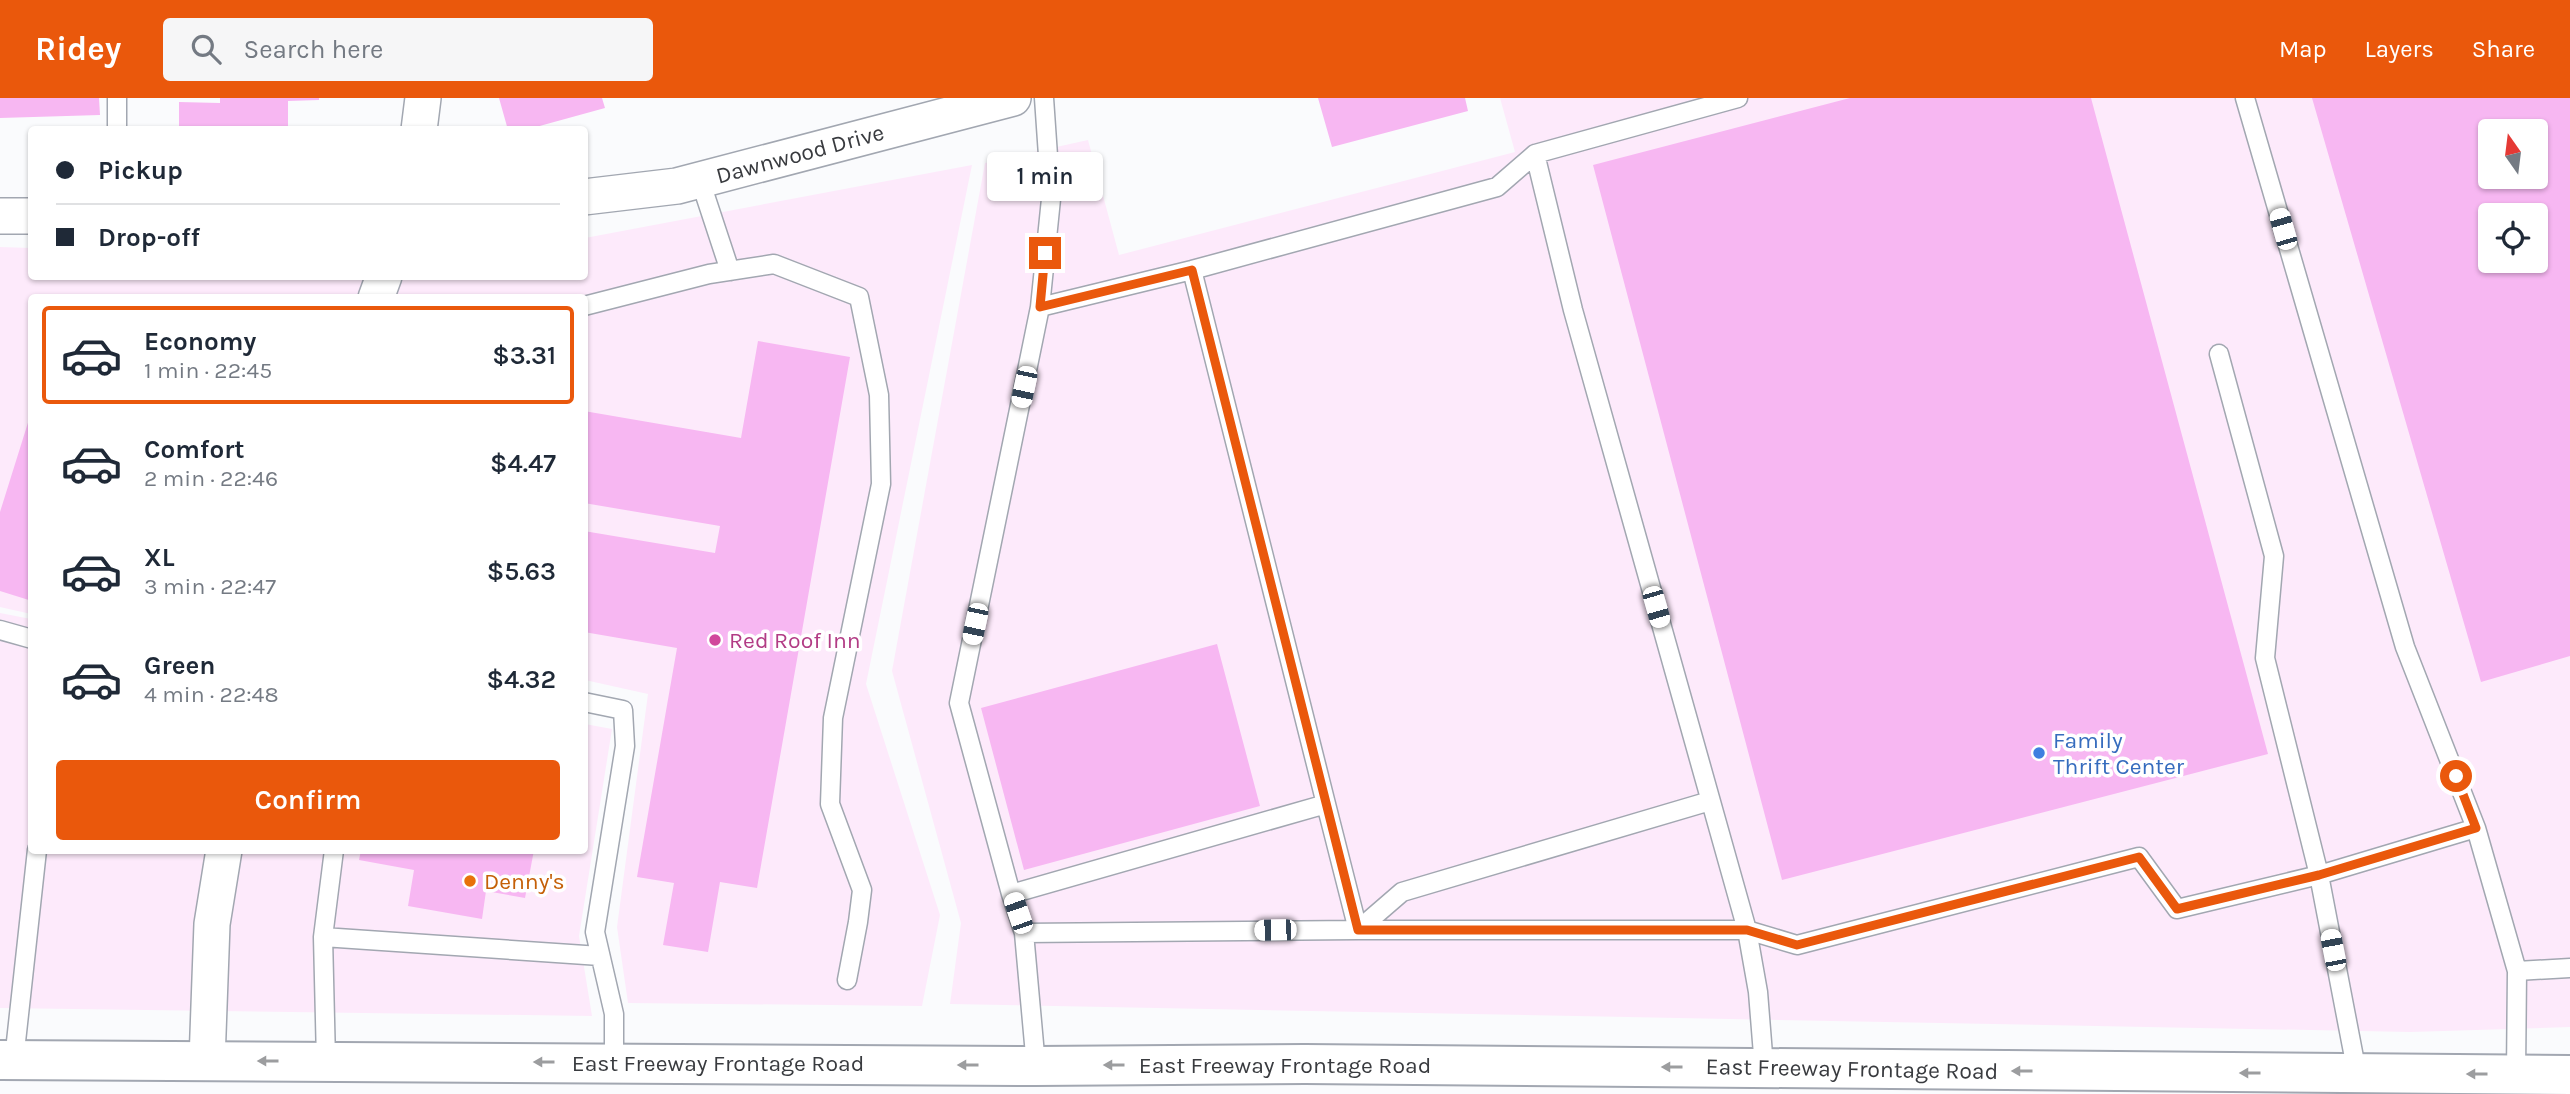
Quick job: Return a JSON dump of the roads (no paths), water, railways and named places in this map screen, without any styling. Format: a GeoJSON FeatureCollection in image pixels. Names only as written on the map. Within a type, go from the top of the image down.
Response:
{"type":"FeatureCollection","features":[{"type":"Feature","properties":{"kind":"main road","name":"East Freeway Frontage Road"},"geometry":{"type":"LineString","coordinates":[[7,1060],[1036,1066],[1305,1064],[2570,1075]]}},
{"type":"Feature","properties":{"kind":"street"},"geometry":{"type":"LineString","coordinates":[[420,126],[423,98]]}},
{"type":"Feature","properties":{"kind":"street","name":"Dawnwood Drive"},"geometry":{"type":"LineString","coordinates":[[588,197],[677,186],[1013,98]]}},
{"type":"Feature","properties":{"kind":"street"},"geometry":{"type":"LineString","coordinates":[[0,216],[28,216]]}},
{"type":"Feature","properties":{"kind":"street"},"geometry":{"type":"LineString","coordinates":[[207,1061],[212,924],[223,854]]}},
{"type":"Feature","properties":{"kind":"lane"},"geometry":{"type":"LineString","coordinates":[[117,98],[117,126]]}},
{"type":"Feature","properties":{"kind":"lane"},"geometry":{"type":"LineString","coordinates":[[1036,1066],[1024,933],[959,703],[1040,307],[1051,199],[1044,98]]}},
{"type":"Feature","properties":{"kind":"lane"},"geometry":{"type":"LineString","coordinates":[[1040,307],[1192,270],[1497,187],[1535,154],[1738,98]]}},
{"type":"Feature","properties":{"kind":"lane"},"geometry":{"type":"LineString","coordinates":[[2245,98],[2405,647],[2476,828],[2517,971],[2516,1074]]}},
{"type":"Feature","properties":{"kind":"lane"},"geometry":{"type":"LineString","coordinates":[[1535,154],[1573,310],[1747,930],[1758,992],[1764,1067]]}},
{"type":"Feature","properties":{"kind":"lane"},"geometry":{"type":"LineString","coordinates":[[700,180],[730,271]]}},
{"type":"Feature","properties":{"kind":"lane"},"geometry":{"type":"LineString","coordinates":[[588,305],[730,271],[774,264],[859,297],[880,395],[881,484],[833,718],[830,804],[862,890],[847,980]]}},
{"type":"Feature","properties":{"kind":"lane"},"geometry":{"type":"LineString","coordinates":[[1192,270],[1358,930]]}},
{"type":"Feature","properties":{"kind":"lane"},"geometry":{"type":"LineString","coordinates":[[2219,354],[2274,556],[2264,658],[2319,875],[2357,1073]]}},
{"type":"Feature","properties":{"kind":"lane"},"geometry":{"type":"LineString","coordinates":[[0,630],[28,638]]}},
{"type":"Feature","properties":{"kind":"lane"},"geometry":{"type":"LineString","coordinates":[[588,703],[622,710],[625,746],[595,932],[614,1014],[614,1063]]}},
{"type":"Feature","properties":{"kind":"lane"},"geometry":{"type":"LineString","coordinates":[[1358,930],[1402,892],[1710,801]]}},
{"type":"Feature","properties":{"kind":"lane"},"geometry":{"type":"LineString","coordinates":[[1011,894],[1326,804]]}},
{"type":"Feature","properties":{"kind":"lane"},"geometry":{"type":"LineString","coordinates":[[1024,933],[1747,930],[1797,945],[2139,857],[2177,909],[2319,875],[2476,828]]}},
{"type":"Feature","properties":{"kind":"lane"},"geometry":{"type":"LineString","coordinates":[[7,1060],[36,854]]}},
{"type":"Feature","properties":{"kind":"lane"},"geometry":{"type":"LineString","coordinates":[[326,1061],[323,937],[333,854]]}},
{"type":"Feature","properties":{"kind":"lane"},"geometry":{"type":"LineString","coordinates":[[323,937],[600,956]]}},
{"type":"Feature","properties":{"kind":"lane"},"geometry":{"type":"LineString","coordinates":[[2517,971],[2570,968]]}},
{"type":"Feature","properties":{"kind":"place","name":"Red Roof Inn"},"geometry":{"type":"Point","coordinates":[715,640]}},
{"type":"Feature","properties":{"kind":"place","name":"Family Thrift Center"},"geometry":{"type":"Point","coordinates":[2039,753]}},
{"type":"Feature","properties":{"kind":"place","name":"Denny's"},"geometry":{"type":"Point","coordinates":[470,881]}}]}
